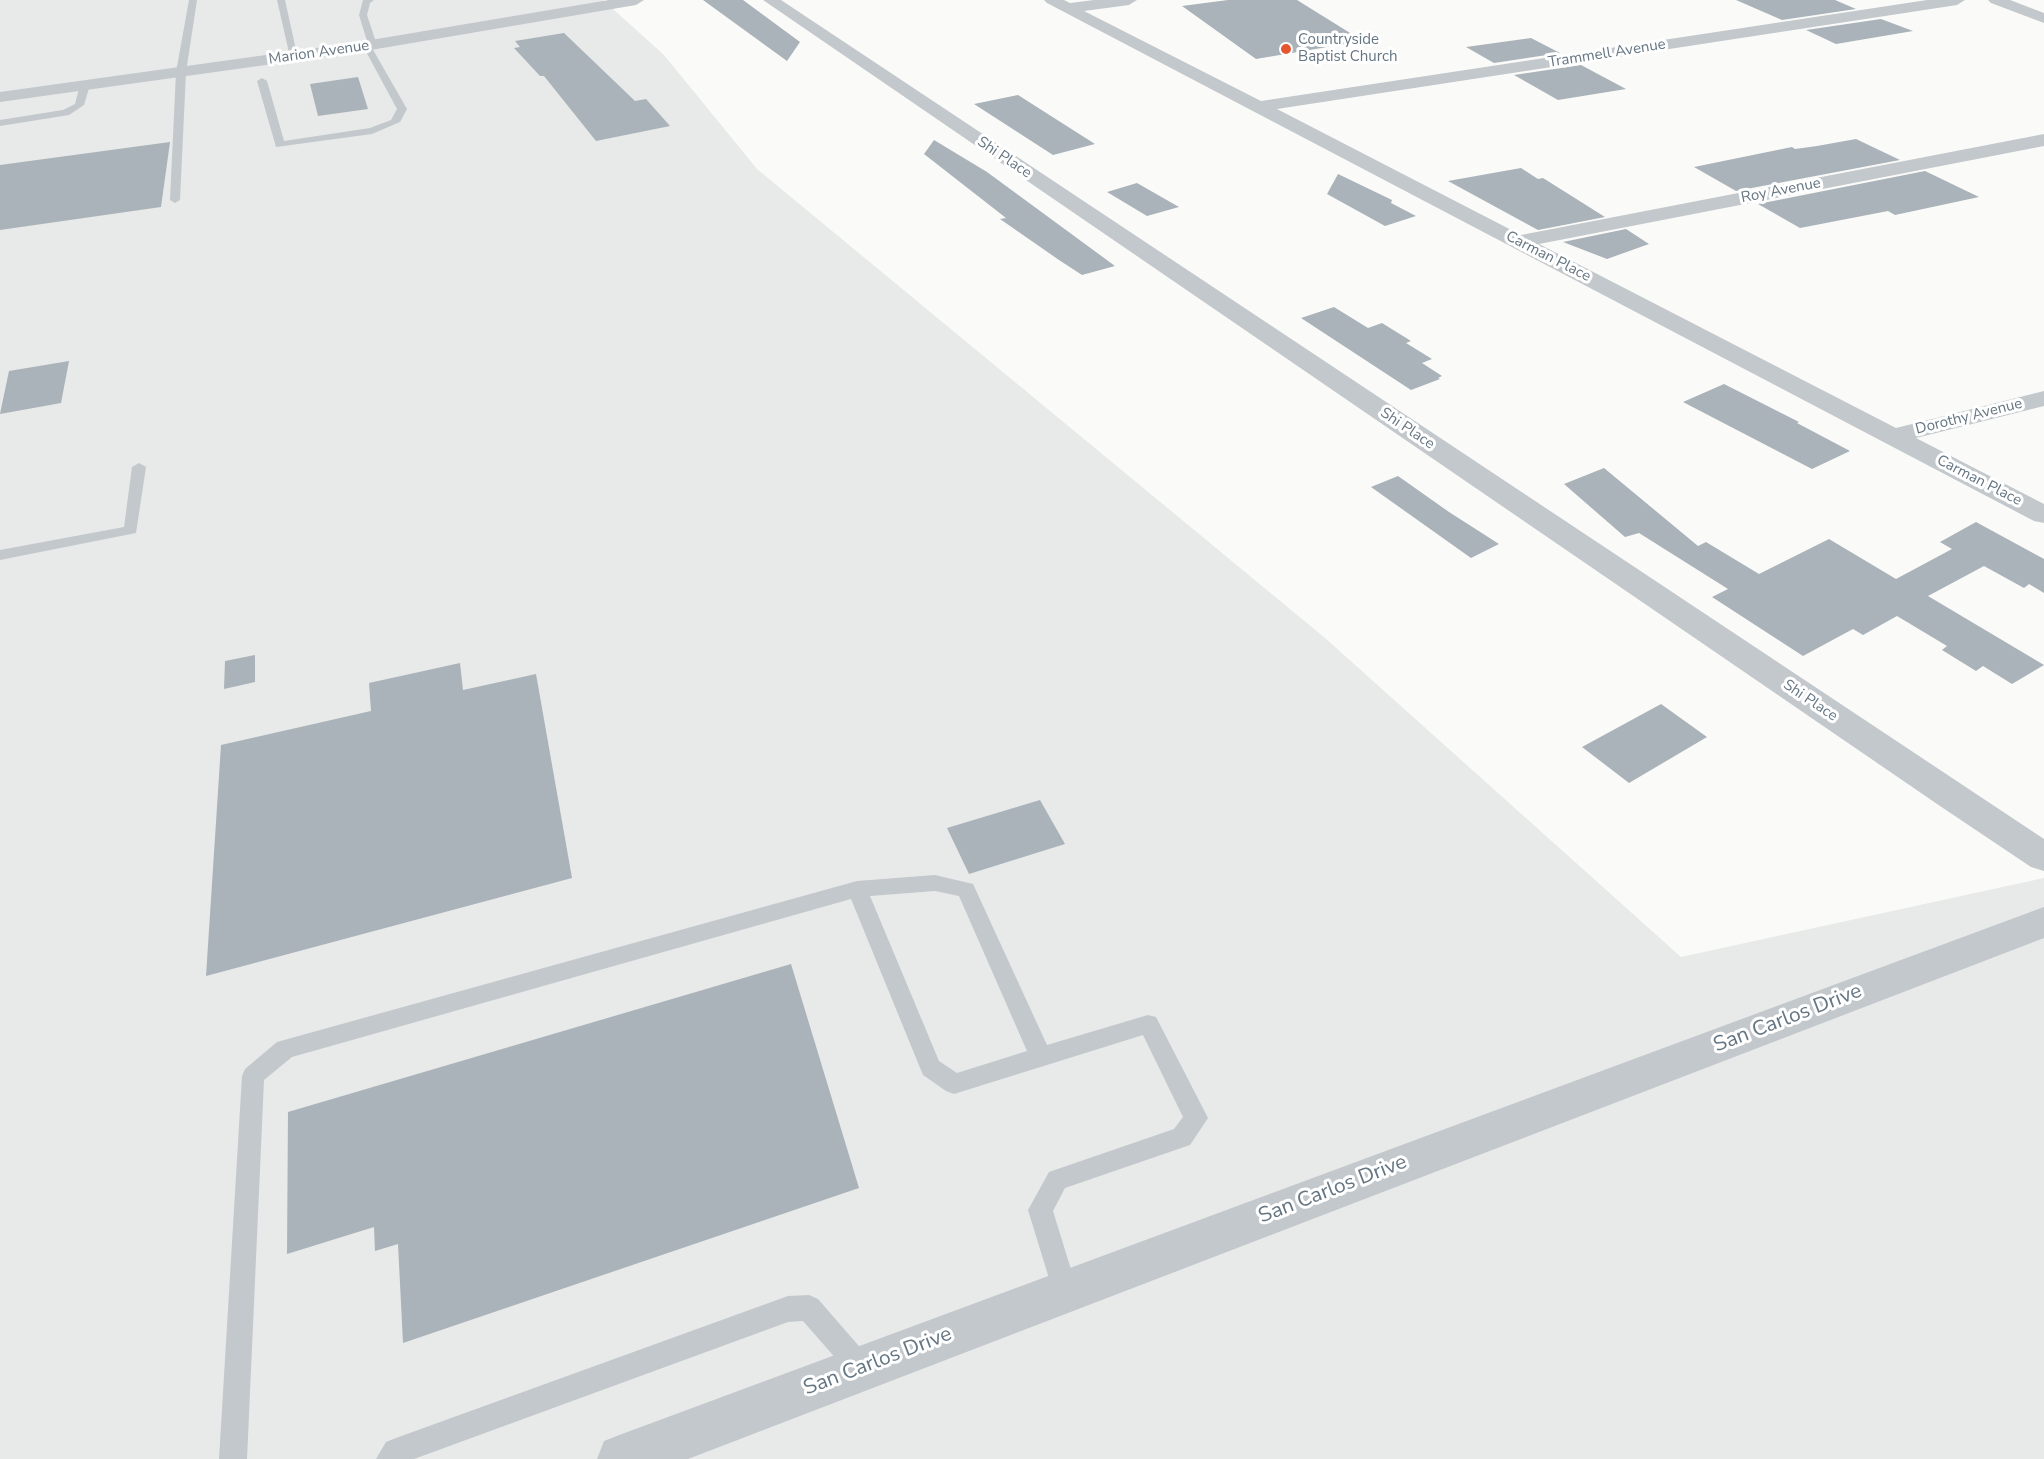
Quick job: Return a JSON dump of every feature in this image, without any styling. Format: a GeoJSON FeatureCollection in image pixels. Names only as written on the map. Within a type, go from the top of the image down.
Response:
{"type":"FeatureCollection","features":[{"type":"Feature","properties":{"kind":"street","name":"Marion Avenue"},"geometry":{"type":"LineString","coordinates":[[0,97],[370,46],[636,0]]}},
{"type":"Feature","properties":{"kind":"street","name":"Shi Place"},"geometry":{"type":"LineString","coordinates":[[771,0],[2044,857]]}},
{"type":"Feature","properties":{"kind":"street"},"geometry":{"type":"LineString","coordinates":[[1060,4],[1129,0]]}},
{"type":"Feature","properties":{"kind":"street","name":"Trammell Avenue"},"geometry":{"type":"LineString","coordinates":[[1258,107],[1957,0]]}},
{"type":"Feature","properties":{"kind":"street"},"geometry":{"type":"LineString","coordinates":[[1996,0],[2044,18]]}},
{"type":"Feature","properties":{"kind":"street","name":"Carman Place"},"geometry":{"type":"LineString","coordinates":[[1060,4],[2044,515]]}},
{"type":"Feature","properties":{"kind":"street","name":"Roy Avenue"},"geometry":{"type":"LineString","coordinates":[[1518,242],[2044,140]]}},
{"type":"Feature","properties":{"kind":"street","name":"Dorothy Avenue"},"geometry":{"type":"LineString","coordinates":[[1894,436],[2044,398]]}},
{"type":"Feature","properties":{"kind":"street","name":"San Carlos Drive"},"geometry":{"type":"LineString","coordinates":[[622,1459],[2044,922]]}},
{"type":"Feature","properties":{"kind":"lane"},"geometry":{"type":"LineString","coordinates":[[175,200],[181,72],[193,0]]}},
{"type":"Feature","properties":{"kind":"lane"},"geometry":{"type":"LineString","coordinates":[[281,0],[295,57]]}},
{"type":"Feature","properties":{"kind":"lane"},"geometry":{"type":"LineString","coordinates":[[262,81],[280,145],[372,131],[395,122],[402,109],[370,46],[363,15],[366,2],[370,0]]}},
{"type":"Feature","properties":{"kind":"lane"},"geometry":{"type":"LineString","coordinates":[[0,123],[66,113],[79,105],[85,85]]}},
{"type":"Feature","properties":{"kind":"lane"},"geometry":{"type":"LineString","coordinates":[[0,555],[131,530],[139,467]]}},
{"type":"Feature","properties":{"kind":"lane"},"geometry":{"type":"LineString","coordinates":[[233,1459],[253,1076],[285,1049],[857,889],[935,883],[966,890],[1041,1057]]}},
{"type":"Feature","properties":{"kind":"lane"},"geometry":{"type":"LineString","coordinates":[[857,889],[931,1068],[954,1084],[1148,1024],[1196,1118],[1182,1137],[1057,1180],[1040,1210],[1065,1292]]}},
{"type":"Feature","properties":{"kind":"lane"},"geometry":{"type":"LineString","coordinates":[[390,1459],[396,1452],[788,1309],[809,1308],[862,1369]]}},
{"type":"Feature","properties":{"kind":"shaded area"},"geometry":{"type":"Polygon","coordinates":[[[0,0],[603,0],[664,55],[757,169],[1325,638],[1681,957],[2044,878],[2044,1459],[0,1459],[0,0]]]}},
{"type":"Feature","properties":{"kind":"building"},"geometry":{"type":"Polygon","coordinates":[[[703,0],[743,0],[800,42],[787,61],[703,0]]]}},
{"type":"Feature","properties":{"kind":"building"},"geometry":{"type":"Polygon","coordinates":[[[1228,0],[1297,0],[1363,41],[1256,59],[1182,6],[1228,0]]]}},
{"type":"Feature","properties":{"kind":"building"},"geometry":{"type":"Polygon","coordinates":[[[1736,0],[1835,0],[1856,9],[1782,20],[1736,0]]]}},
{"type":"Feature","properties":{"kind":"building"},"geometry":{"type":"Polygon","coordinates":[[[1881,19],[1913,31],[1836,44],[1806,30],[1881,19]]]}},
{"type":"Feature","properties":{"kind":"building"},"geometry":{"type":"Polygon","coordinates":[[[564,33],[635,101],[646,99],[670,126],[596,141],[544,76],[540,76],[514,48],[520,47],[515,41],[564,33]]]}},
{"type":"Feature","properties":{"kind":"building"},"geometry":{"type":"Polygon","coordinates":[[[1531,38],[1560,53],[1494,63],[1466,47],[1531,38]]]}},
{"type":"Feature","properties":{"kind":"building"},"geometry":{"type":"Polygon","coordinates":[[[1581,65],[1626,89],[1558,100],[1514,75],[1581,65]]]}},
{"type":"Feature","properties":{"kind":"building"},"geometry":{"type":"Polygon","coordinates":[[[358,77],[368,109],[318,116],[310,84],[358,77]]]}},
{"type":"Feature","properties":{"kind":"building"},"geometry":{"type":"Polygon","coordinates":[[[1018,95],[1095,144],[1053,155],[974,104],[1018,95]]]}},
{"type":"Feature","properties":{"kind":"building"},"geometry":{"type":"Polygon","coordinates":[[[1856,139],[1900,160],[1736,191],[1694,167],[1792,147],[1795,149],[1856,139]]]}},
{"type":"Feature","properties":{"kind":"building"},"geometry":{"type":"Polygon","coordinates":[[[934,140],[987,172],[1115,266],[1082,275],[1000,219],[1006,218],[924,154],[934,140]]]}},
{"type":"Feature","properties":{"kind":"building"},"geometry":{"type":"Polygon","coordinates":[[[170,142],[161,207],[0,230],[0,165],[170,142]]]}},
{"type":"Feature","properties":{"kind":"building"},"geometry":{"type":"Polygon","coordinates":[[[1521,168],[1538,179],[1543,178],[1605,217],[1538,230],[1448,181],[1521,168]]]}},
{"type":"Feature","properties":{"kind":"building"},"geometry":{"type":"Polygon","coordinates":[[[1925,171],[1979,197],[1895,215],[1888,211],[1800,228],[1758,204],[1925,171]]]}},
{"type":"Feature","properties":{"kind":"building"},"geometry":{"type":"Polygon","coordinates":[[[1338,174],[1392,200],[1391,203],[1416,216],[1385,226],[1327,194],[1338,174]]]}},
{"type":"Feature","properties":{"kind":"building"},"geometry":{"type":"Polygon","coordinates":[[[1137,183],[1179,207],[1147,216],[1107,192],[1137,183]]]}},
{"type":"Feature","properties":{"kind":"building"},"geometry":{"type":"Polygon","coordinates":[[[1626,229],[1649,244],[1607,259],[1563,242],[1626,229]]]}},
{"type":"Feature","properties":{"kind":"building"},"geometry":{"type":"Polygon","coordinates":[[[1334,307],[1368,328],[1382,323],[1411,341],[1406,343],[1432,359],[1422,363],[1442,376],[1438,378],[1440,379],[1411,390],[1301,318],[1334,307]]]}},
{"type":"Feature","properties":{"kind":"building"},"geometry":{"type":"Polygon","coordinates":[[[69,361],[61,403],[0,414],[9,371],[69,361]]]}},
{"type":"Feature","properties":{"kind":"building"},"geometry":{"type":"Polygon","coordinates":[[[1724,384],[1850,451],[1812,469],[1683,402],[1724,384]]]}},
{"type":"Feature","properties":{"kind":"building"},"geometry":{"type":"Polygon","coordinates":[[[1604,468],[1698,546],[1706,542],[1759,574],[1829,539],[1896,579],[1952,549],[1940,542],[1976,522],[2044,559],[2044,593],[2029,584],[2024,588],[1984,566],[1928,596],[2044,665],[2012,684],[1983,666],[1976,671],[1942,650],[1947,646],[1897,616],[1863,635],[1853,629],[1803,656],[1712,597],[1728,589],[1639,533],[1625,537],[1564,484],[1604,468]]]}},
{"type":"Feature","properties":{"kind":"building"},"geometry":{"type":"Polygon","coordinates":[[[1398,476],[1499,544],[1471,558],[1371,487],[1398,476]]]}},
{"type":"Feature","properties":{"kind":"building"},"geometry":{"type":"Polygon","coordinates":[[[255,655],[255,682],[224,689],[225,661],[255,655]]]}},
{"type":"Feature","properties":{"kind":"building"},"geometry":{"type":"Polygon","coordinates":[[[460,663],[463,690],[536,674],[572,878],[206,976],[221,745],[371,711],[369,683],[460,663]]]}},
{"type":"Feature","properties":{"kind":"building"},"geometry":{"type":"Polygon","coordinates":[[[1661,704],[1707,737],[1629,783],[1582,747],[1661,704]]]}},
{"type":"Feature","properties":{"kind":"building"},"geometry":{"type":"Polygon","coordinates":[[[1040,800],[1065,844],[969,874],[947,828],[1040,800]]]}},
{"type":"Feature","properties":{"kind":"building"},"geometry":{"type":"Polygon","coordinates":[[[791,964],[859,1188],[403,1343],[398,1244],[375,1251],[374,1227],[287,1254],[288,1112],[791,964]]]}},
{"type":"Feature","properties":{"kind":"place","name":"Countryside Baptist Church"},"geometry":{"type":"Point","coordinates":[1286,49]}}]}
